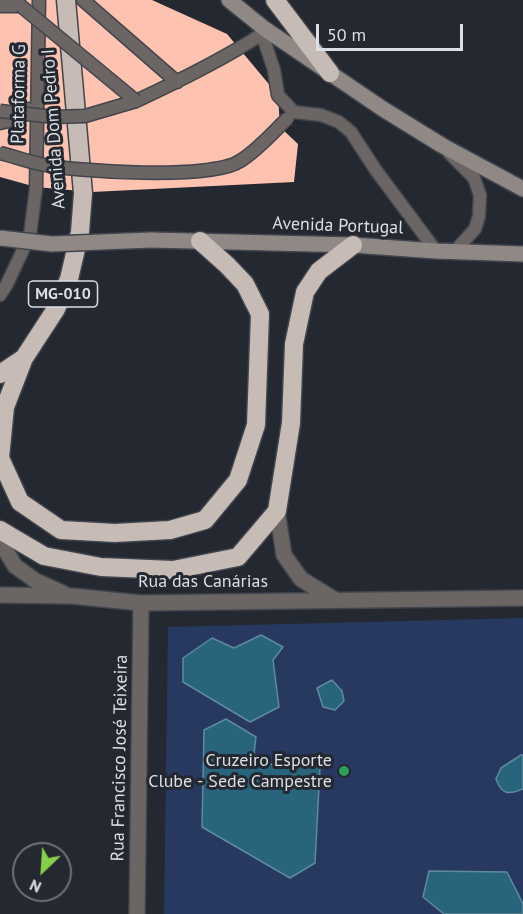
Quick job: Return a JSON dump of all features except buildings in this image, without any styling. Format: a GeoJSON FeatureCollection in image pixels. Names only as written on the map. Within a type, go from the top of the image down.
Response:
{"type":"FeatureCollection","features":[{"type":"Feature","properties":{"kind":"highway","name":"Avenida Dom Pedro I"},"geometry":{"type":"LineString","coordinates":[[0,374],[24,358],[56,309],[69,279],[80,232],[82,193],[66,0]]}},
{"type":"Feature","properties":{"kind":"highway"},"geometry":{"type":"LineString","coordinates":[[275,0],[330,73]]}},
{"type":"Feature","properties":{"kind":"highway"},"geometry":{"type":"LineString","coordinates":[[24,358],[5,407],[0,458],[20,502],[62,530],[116,533],[170,530],[205,520],[238,480],[256,424],[260,314],[245,284],[200,241]]}},
{"type":"Feature","properties":{"kind":"highway"},"geometry":{"type":"LineString","coordinates":[[0,530],[44,556],[101,567],[173,570],[238,557],[277,511],[291,423],[294,344],[305,292],[320,271],[354,245]]}},
{"type":"Feature","properties":{"kind":"main road"},"geometry":{"type":"LineString","coordinates":[[228,0],[265,29],[443,146],[523,189]]}},
{"type":"Feature","properties":{"kind":"main road","name":"Avenida Portugal"},"geometry":{"type":"LineString","coordinates":[[0,238],[52,244],[151,240],[200,241],[354,245],[523,254]]}},
{"type":"Feature","properties":{"kind":"street","name":"Rua das Canárias"},"geometry":{"type":"LineString","coordinates":[[277,511],[284,555],[301,579],[335,600]]}},
{"type":"Feature","properties":{"kind":"street","name":"Rua das Canárias"},"geometry":{"type":"LineString","coordinates":[[0,541],[15,566],[36,581],[72,596]]}},
{"type":"Feature","properties":{"kind":"street","name":"Rua das Canárias"},"geometry":{"type":"LineString","coordinates":[[0,595],[72,596],[141,603],[523,598]]}},
{"type":"Feature","properties":{"kind":"street","name":"Rua Francisco José Teixeira"},"geometry":{"type":"LineString","coordinates":[[137,914],[141,603]]}},
{"type":"Feature","properties":{"kind":"lane","name":"Plataforma G"},"geometry":{"type":"LineString","coordinates":[[0,295],[30,235],[36,188],[39,0]]}},
{"type":"Feature","properties":{"kind":"lane"},"geometry":{"type":"LineString","coordinates":[[83,0],[177,82]]}},
{"type":"Feature","properties":{"kind":"lane"},"geometry":{"type":"LineString","coordinates":[[228,0],[262,34],[330,73]]}},
{"type":"Feature","properties":{"kind":"lane"},"geometry":{"type":"LineString","coordinates":[[0,6],[18,3],[136,101]]}},
{"type":"Feature","properties":{"kind":"lane"},"geometry":{"type":"LineString","coordinates":[[0,111],[54,117],[85,116],[136,101],[177,82],[262,34]]}},
{"type":"Feature","properties":{"kind":"lane"},"geometry":{"type":"LineString","coordinates":[[262,34],[274,70],[278,95],[291,115]]}},
{"type":"Feature","properties":{"kind":"lane"},"geometry":{"type":"LineString","coordinates":[[0,123],[13,120],[37,103]]}},
{"type":"Feature","properties":{"kind":"lane"},"geometry":{"type":"LineString","coordinates":[[0,153],[40,164],[81,170],[203,171],[239,162],[291,115],[321,115],[339,122],[351,132],[375,169],[436,251]]}},
{"type":"Feature","properties":{"kind":"lane"},"geometry":{"type":"LineString","coordinates":[[443,146],[474,178],[480,195],[479,216],[475,229],[454,251]]}},
{"type":"Feature","properties":{"kind":"shaded area","name":"Cruzeiro Esporte Clube - Sede Campestre"},"geometry":{"type":"Polygon","coordinates":[[[523,618],[523,914],[164,914],[168,627],[523,618]]]}},
{"type":"Feature","properties":{"kind":"shaded area"},"geometry":{"type":"Polygon","coordinates":[[[261,635],[283,647],[273,660],[279,707],[250,722],[183,682],[183,658],[212,638],[234,648],[261,635]]]}},
{"type":"Feature","properties":{"kind":"shaded area"},"geometry":{"type":"Polygon","coordinates":[[[332,680],[342,691],[344,701],[335,710],[323,707],[317,688],[332,680]]]}},
{"type":"Feature","properties":{"kind":"shaded area"},"geometry":{"type":"Polygon","coordinates":[[[226,719],[256,737],[254,754],[278,768],[304,758],[320,768],[315,863],[290,878],[202,827],[204,730],[226,719]]]}},
{"type":"Feature","properties":{"kind":"shaded area"},"geometry":{"type":"Polygon","coordinates":[[[523,755],[523,789],[509,793],[503,791],[496,779],[501,768],[523,755]]]}},
{"type":"Feature","properties":{"kind":"shaded area"},"geometry":{"type":"Polygon","coordinates":[[[429,871],[507,872],[523,904],[523,914],[444,914],[423,897],[429,871]]]}},
{"type":"Feature","properties":{"kind":"place","name":"Cruzeiro Esporte Clube - Sede Campestre"},"geometry":{"type":"Point","coordinates":[344,771]}}]}
